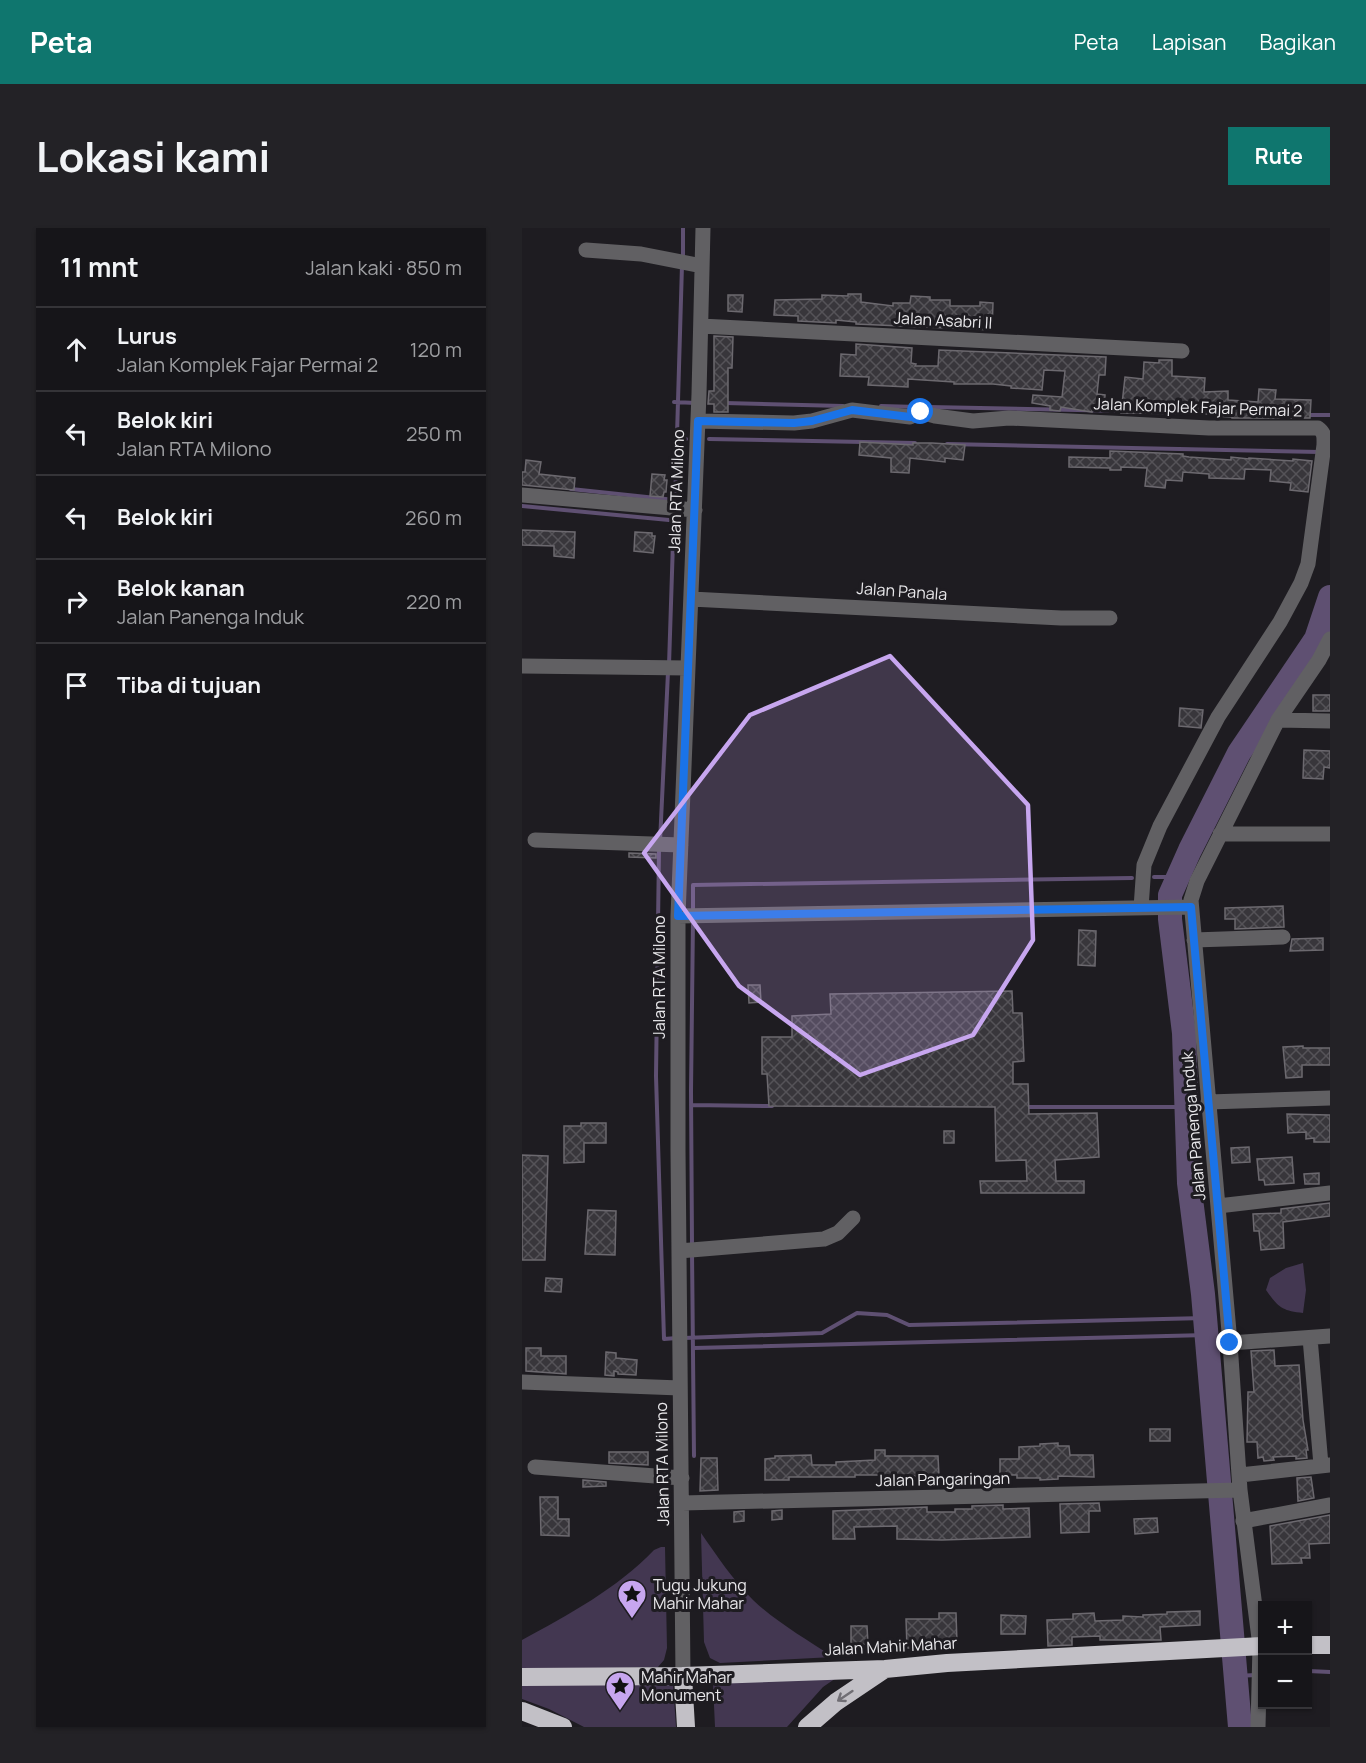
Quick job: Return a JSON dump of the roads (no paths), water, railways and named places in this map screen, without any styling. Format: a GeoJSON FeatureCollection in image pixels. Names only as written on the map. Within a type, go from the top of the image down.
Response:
{"type":"FeatureCollection","features":[{"type":"Feature","properties":{"kind":"highway"},"geometry":{"type":"LineString","coordinates":[[1312,1645],[1330,1645]]}},
{"type":"Feature","properties":{"kind":"highway","name":"Jalan Mahir Mahar"},"geometry":{"type":"LineString","coordinates":[[522,1677],[683,1676],[885,1669],[947,1663],[1258,1646]]}},
{"type":"Feature","properties":{"kind":"highway"},"geometry":{"type":"LineString","coordinates":[[807,1727],[836,1702],[885,1669]]}},
{"type":"Feature","properties":{"kind":"highway","name":"Jalan RTA Milono"},"geometry":{"type":"LineString","coordinates":[[683,1676],[686,1727]]}},
{"type":"Feature","properties":{"kind":"highway"},"geometry":{"type":"LineString","coordinates":[[522,1711],[563,1727]]}},
{"type":"Feature","properties":{"kind":"street","name":"Jalan RTA Milono"},"geometry":{"type":"LineString","coordinates":[[683,1676],[678,916],[695,510],[703,228]]}},
{"type":"Feature","properties":{"kind":"street"},"geometry":{"type":"LineString","coordinates":[[586,250],[641,254],[702,266]]}},
{"type":"Feature","properties":{"kind":"street","name":"Jalan Asabri II"},"geometry":{"type":"LineString","coordinates":[[701,326],[1182,351]]}},
{"type":"Feature","properties":{"kind":"street","name":"Jalan Komplek Fajar Permai 2"},"geometry":{"type":"LineString","coordinates":[[698,421],[794,423],[812,421],[852,410],[910,417],[921,412],[973,421],[1009,418],[1209,428],[1318,428],[1322,431],[1324,445],[1308,564],[1301,583],[1280,622],[1218,717],[1160,826],[1144,865],[1141,908]]}},
{"type":"Feature","properties":{"kind":"street"},"geometry":{"type":"LineString","coordinates":[[522,495],[695,510]]}},
{"type":"Feature","properties":{"kind":"street","name":"Jalan Panala"},"geometry":{"type":"LineString","coordinates":[[690,598],[1050,617],[1110,618]]}},
{"type":"Feature","properties":{"kind":"street","name":"Jalan Panenga Induk"},"geometry":{"type":"LineString","coordinates":[[1258,1646],[1243,1521],[1236,1485],[1230,1343],[1194,940],[1186,907],[1278,720],[1319,660],[1330,639]]}},
{"type":"Feature","properties":{"kind":"street"},"geometry":{"type":"LineString","coordinates":[[522,666],[688,668]]}},
{"type":"Feature","properties":{"kind":"street"},"geometry":{"type":"LineString","coordinates":[[1278,720],[1330,721]]}},
{"type":"Feature","properties":{"kind":"street"},"geometry":{"type":"LineString","coordinates":[[1220,834],[1330,834]]}},
{"type":"Feature","properties":{"kind":"street"},"geometry":{"type":"LineString","coordinates":[[535,840],[681,845]]}},
{"type":"Feature","properties":{"kind":"street"},"geometry":{"type":"LineString","coordinates":[[678,916],[1186,907]]}},
{"type":"Feature","properties":{"kind":"street"},"geometry":{"type":"LineString","coordinates":[[1194,940],[1283,937]]}},
{"type":"Feature","properties":{"kind":"street"},"geometry":{"type":"LineString","coordinates":[[1208,1102],[1330,1098]]}},
{"type":"Feature","properties":{"kind":"street"},"geometry":{"type":"LineString","coordinates":[[1218,1206],[1330,1193]]}},
{"type":"Feature","properties":{"kind":"street"},"geometry":{"type":"LineString","coordinates":[[679,1251],[824,1239],[838,1233],[853,1218]]}},
{"type":"Feature","properties":{"kind":"street"},"geometry":{"type":"LineString","coordinates":[[1230,1343],[1330,1336]]}},
{"type":"Feature","properties":{"kind":"street"},"geometry":{"type":"LineString","coordinates":[[1310,1338],[1323,1411],[1326,1465]]}},
{"type":"Feature","properties":{"kind":"street"},"geometry":{"type":"LineString","coordinates":[[522,1382],[680,1388]]}},
{"type":"Feature","properties":{"kind":"street","name":"Jalan Pangaringan"},"geometry":{"type":"LineString","coordinates":[[682,1503],[1206,1491],[1326,1465]]}},
{"type":"Feature","properties":{"kind":"street"},"geometry":{"type":"LineString","coordinates":[[535,1467],[682,1478]]}},
{"type":"Feature","properties":{"kind":"street"},"geometry":{"type":"LineString","coordinates":[[1243,1521],[1330,1505]]}},
{"type":"Feature","properties":{"kind":"street","name":"Jalan Panenga Induk"},"geometry":{"type":"LineString","coordinates":[[1258,1655],[1258,1727]]}},
{"type":"Feature","properties":{"kind":"waterway"},"geometry":{"type":"LineString","coordinates":[[683,228],[683,257]]}},
{"type":"Feature","properties":{"kind":"waterway"},"geometry":{"type":"LineString","coordinates":[[675,503],[682,265]]}},
{"type":"Feature","properties":{"kind":"waterway"},"geometry":{"type":"LineString","coordinates":[[674,402],[696,403]]}},
{"type":"Feature","properties":{"kind":"waterway"},"geometry":{"type":"LineString","coordinates":[[725,403],[843,406]]}},
{"type":"Feature","properties":{"kind":"waterway"},"geometry":{"type":"LineString","coordinates":[[881,406],[918,407]]}},
{"type":"Feature","properties":{"kind":"waterway"},"geometry":{"type":"LineString","coordinates":[[929,407],[1125,411]]}},
{"type":"Feature","properties":{"kind":"waterway"},"geometry":{"type":"LineString","coordinates":[[1307,415],[1330,415]]}},
{"type":"Feature","properties":{"kind":"waterway"},"geometry":{"type":"LineString","coordinates":[[677,439],[686,439]]}},
{"type":"Feature","properties":{"kind":"waterway"},"geometry":{"type":"LineString","coordinates":[[709,439],[915,443]]}},
{"type":"Feature","properties":{"kind":"waterway"},"geometry":{"type":"LineString","coordinates":[[947,444],[1320,452]]}},
{"type":"Feature","properties":{"kind":"waterway"},"geometry":{"type":"LineString","coordinates":[[571,489],[675,500]]}},
{"type":"Feature","properties":{"kind":"waterway"},"geometry":{"type":"LineString","coordinates":[[522,506],[669,520]]}},
{"type":"Feature","properties":{"kind":"waterway"},"geometry":{"type":"LineString","coordinates":[[669,665],[674,511]]}},
{"type":"Feature","properties":{"kind":"waterway"},"geometry":{"type":"LineString","coordinates":[[1240,1727],[1203,1294],[1189,1183],[1184,1033],[1170,919],[1170,895],[1239,753],[1316,639],[1330,597]]}},
{"type":"Feature","properties":{"kind":"waterway"},"geometry":{"type":"LineString","coordinates":[[660,842],[668,672]]}},
{"type":"Feature","properties":{"kind":"waterway"},"geometry":{"type":"LineString","coordinates":[[659,849],[656,1076],[664,1339],[677,1338]]}},
{"type":"Feature","properties":{"kind":"waterway"},"geometry":{"type":"LineString","coordinates":[[1154,877],[1178,877]]}},
{"type":"Feature","properties":{"kind":"waterway"},"geometry":{"type":"LineString","coordinates":[[693,912],[693,885],[1132,878]]}},
{"type":"Feature","properties":{"kind":"waterway"},"geometry":{"type":"LineString","coordinates":[[692,1245],[693,919]]}},
{"type":"Feature","properties":{"kind":"waterway"},"geometry":{"type":"LineString","coordinates":[[1170,919],[1191,1044],[1202,1256],[1216,1374],[1225,1486]]}},
{"type":"Feature","properties":{"kind":"waterway"},"geometry":{"type":"LineString","coordinates":[[691,1105],[772,1106]]}},
{"type":"Feature","properties":{"kind":"waterway"},"geometry":{"type":"LineString","coordinates":[[1025,1107],[1187,1107]]}},
{"type":"Feature","properties":{"kind":"waterway"},"geometry":{"type":"LineString","coordinates":[[692,1252],[694,1456]]}},
{"type":"Feature","properties":{"kind":"waterway"},"geometry":{"type":"LineString","coordinates":[[684,1338],[822,1333],[857,1313],[887,1315],[909,1325],[1205,1318]]}},
{"type":"Feature","properties":{"kind":"waterway"},"geometry":{"type":"LineString","coordinates":[[694,1348],[1207,1335]]}},
{"type":"Feature","properties":{"kind":"waterway"},"geometry":{"type":"LineString","coordinates":[[1226,1494],[1237,1618]]}},
{"type":"Feature","properties":{"kind":"waterway"},"geometry":{"type":"LineString","coordinates":[[1312,1671],[1330,1672]]}},
{"type":"Feature","properties":{"kind":"waterway"},"geometry":{"type":"LineString","coordinates":[[1236,1676],[1256,1675]]}},
{"type":"Feature","properties":{"kind":"place","name":"Tugu Jukung Mahir Mahar"},"geometry":{"type":"Point","coordinates":[632,1620]}},
{"type":"Feature","properties":{"kind":"place","name":"Mahir Mahar Monument"},"geometry":{"type":"Point","coordinates":[620,1712]}}]}
